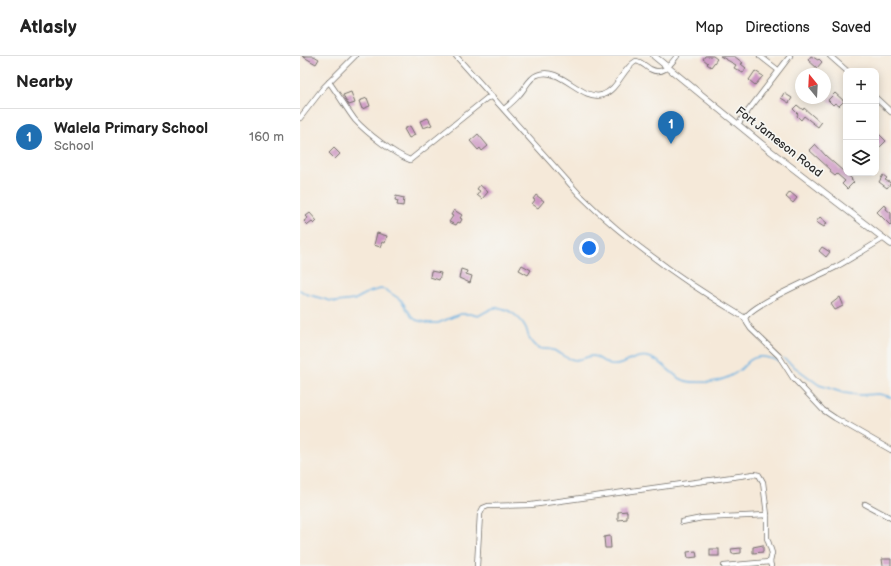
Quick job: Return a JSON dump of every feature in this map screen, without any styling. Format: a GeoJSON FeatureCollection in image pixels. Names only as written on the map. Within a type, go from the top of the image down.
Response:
{"type":"FeatureCollection","features":[{"type":"Feature","properties":{"kind":"street"},"geometry":{"type":"LineString","coordinates":[[300,118],[329,82],[355,56]]}},
{"type":"Feature","properties":{"kind":"street"},"geometry":{"type":"LineString","coordinates":[[456,56],[591,206],[664,266],[745,318],[751,329],[779,356],[794,378],[823,410],[891,450]]}},
{"type":"Feature","properties":{"kind":"street","name":"Fort Jameson Road"},"geometry":{"type":"LineString","coordinates":[[654,56],[891,244]]}},
{"type":"Feature","properties":{"kind":"street"},"geometry":{"type":"LineString","coordinates":[[504,109],[537,75],[547,73],[554,75],[592,96],[601,95],[609,92],[630,64],[636,61],[641,62],[652,70],[660,72],[668,68],[677,56]]}},
{"type":"Feature","properties":{"kind":"street"},"geometry":{"type":"LineString","coordinates":[[760,56],[778,70]]}},
{"type":"Feature","properties":{"kind":"street"},"geometry":{"type":"LineString","coordinates":[[738,124],[790,56]]}},
{"type":"Feature","properties":{"kind":"street"},"geometry":{"type":"LineString","coordinates":[[830,56],[844,68]]}},
{"type":"Feature","properties":{"kind":"street"},"geometry":{"type":"LineString","coordinates":[[329,82],[356,120],[401,157],[410,160],[487,98],[493,97]]}},
{"type":"Feature","properties":{"kind":"street"},"geometry":{"type":"LineString","coordinates":[[879,101],[891,112]]}},
{"type":"Feature","properties":{"kind":"street"},"geometry":{"type":"LineString","coordinates":[[745,318],[748,313],[760,305],[837,266],[884,238]]}},
{"type":"Feature","properties":{"kind":"street"},"geometry":{"type":"LineString","coordinates":[[477,566],[480,514],[483,508],[488,506],[531,505],[754,474],[759,475],[763,482],[767,515],[767,538],[772,553],[771,564],[724,566]]}},
{"type":"Feature","properties":{"kind":"street"},"geometry":{"type":"LineString","coordinates":[[866,504],[891,518]]}},
{"type":"Feature","properties":{"kind":"street"},"geometry":{"type":"LineString","coordinates":[[682,522],[702,518],[767,515]]}},
{"type":"Feature","properties":{"kind":"building"},"geometry":{"type":"Polygon","coordinates":[[[302,56],[314,56],[319,59],[316,64],[302,56]]]}},
{"type":"Feature","properties":{"kind":"building"},"geometry":{"type":"Polygon","coordinates":[[[705,56],[713,56],[717,59],[711,67],[703,59],[705,56]]]}},
{"type":"Feature","properties":{"kind":"building"},"geometry":{"type":"Polygon","coordinates":[[[720,56],[734,56],[743,63],[741,64],[746,68],[743,73],[734,68],[736,65],[720,56]]]}},
{"type":"Feature","properties":{"kind":"building"},"geometry":{"type":"Polygon","coordinates":[[[811,56],[822,62],[817,68],[808,60],[811,56]]]}},
{"type":"Feature","properties":{"kind":"building"},"geometry":{"type":"Polygon","coordinates":[[[755,71],[763,76],[755,85],[749,80],[755,71]]]}},
{"type":"Feature","properties":{"kind":"building"},"geometry":{"type":"Polygon","coordinates":[[[351,92],[355,103],[349,105],[343,95],[351,92]]]}},
{"type":"Feature","properties":{"kind":"building"},"geometry":{"type":"Polygon","coordinates":[[[784,93],[792,98],[789,103],[781,98],[784,93]]]}},
{"type":"Feature","properties":{"kind":"building"},"geometry":{"type":"Polygon","coordinates":[[[835,93],[843,100],[843,102],[839,106],[835,103],[833,105],[831,103],[831,97],[835,93]]]}},
{"type":"Feature","properties":{"kind":"building"},"geometry":{"type":"Polygon","coordinates":[[[367,98],[370,106],[362,109],[359,101],[367,98]]]}},
{"type":"Feature","properties":{"kind":"building"},"geometry":{"type":"Polygon","coordinates":[[[797,105],[803,110],[804,108],[821,123],[818,127],[804,116],[801,120],[797,116],[798,114],[793,109],[797,105]]]}},
{"type":"Feature","properties":{"kind":"building"},"geometry":{"type":"Polygon","coordinates":[[[428,118],[432,125],[423,128],[420,121],[428,118]]]}},
{"type":"Feature","properties":{"kind":"building"},"geometry":{"type":"Polygon","coordinates":[[[410,126],[415,135],[409,138],[404,129],[410,126]]]}},
{"type":"Feature","properties":{"kind":"building"},"geometry":{"type":"Polygon","coordinates":[[[478,134],[488,146],[482,151],[480,148],[478,150],[470,141],[478,134]]]}},
{"type":"Feature","properties":{"kind":"building"},"geometry":{"type":"Polygon","coordinates":[[[879,134],[886,141],[880,147],[879,146],[879,134]]]}},
{"type":"Feature","properties":{"kind":"building"},"geometry":{"type":"Polygon","coordinates":[[[815,144],[843,171],[843,176],[849,176],[854,182],[847,189],[842,184],[845,181],[837,174],[835,176],[830,172],[831,170],[809,150],[815,144]]]}},
{"type":"Feature","properties":{"kind":"building"},"geometry":{"type":"Polygon","coordinates":[[[334,148],[340,154],[335,159],[329,153],[334,148]]]}},
{"type":"Feature","properties":{"kind":"building"},"geometry":{"type":"Polygon","coordinates":[[[883,175],[887,178],[885,180],[891,183],[887,188],[879,182],[883,175]]]}},
{"type":"Feature","properties":{"kind":"building"},"geometry":{"type":"Polygon","coordinates":[[[480,185],[488,192],[482,199],[477,195],[480,191],[477,189],[480,185]]]}},
{"type":"Feature","properties":{"kind":"building"},"geometry":{"type":"Polygon","coordinates":[[[790,192],[797,198],[793,203],[786,197],[790,192]]]}},
{"type":"Feature","properties":{"kind":"building"},"geometry":{"type":"Polygon","coordinates":[[[536,195],[544,201],[538,208],[532,204],[536,195]]]}},
{"type":"Feature","properties":{"kind":"building"},"geometry":{"type":"Polygon","coordinates":[[[396,196],[404,198],[403,206],[397,205],[398,201],[395,200],[396,196]]]}},
{"type":"Feature","properties":{"kind":"building"},"geometry":{"type":"Polygon","coordinates":[[[884,205],[891,213],[891,226],[877,212],[884,205]]]}},
{"type":"Feature","properties":{"kind":"building"},"geometry":{"type":"Polygon","coordinates":[[[454,210],[462,215],[460,218],[462,219],[460,223],[458,222],[456,225],[449,222],[453,216],[451,215],[454,210]]]}},
{"type":"Feature","properties":{"kind":"building"},"geometry":{"type":"Polygon","coordinates":[[[310,213],[317,221],[314,224],[312,222],[308,225],[304,221],[308,218],[306,216],[310,213]]]}},
{"type":"Feature","properties":{"kind":"building"},"geometry":{"type":"Polygon","coordinates":[[[820,217],[827,223],[824,227],[816,222],[820,217]]]}},
{"type":"Feature","properties":{"kind":"building"},"geometry":{"type":"Polygon","coordinates":[[[377,233],[387,236],[385,243],[382,242],[380,247],[374,245],[377,233]]]}},
{"type":"Feature","properties":{"kind":"building"},"geometry":{"type":"Polygon","coordinates":[[[822,247],[830,252],[826,257],[819,251],[822,247]]]}},
{"type":"Feature","properties":{"kind":"building"},"geometry":{"type":"Polygon","coordinates":[[[522,265],[531,270],[528,275],[519,270],[522,265]]]}},
{"type":"Feature","properties":{"kind":"building"},"geometry":{"type":"Polygon","coordinates":[[[461,269],[467,271],[466,274],[472,276],[470,283],[459,278],[461,269]]]}},
{"type":"Feature","properties":{"kind":"building"},"geometry":{"type":"Polygon","coordinates":[[[431,271],[441,273],[439,280],[430,277],[431,271]]]}},
{"type":"Feature","properties":{"kind":"building"},"geometry":{"type":"Polygon","coordinates":[[[840,297],[843,306],[835,310],[831,304],[840,297]]]}},
{"type":"Feature","properties":{"kind":"building"},"geometry":{"type":"Polygon","coordinates":[[[627,511],[627,519],[618,520],[618,512],[627,511]]]}},
{"type":"Feature","properties":{"kind":"building"},"geometry":{"type":"Polygon","coordinates":[[[610,536],[611,548],[605,548],[604,537],[610,536]]]}},
{"type":"Feature","properties":{"kind":"building"},"geometry":{"type":"Polygon","coordinates":[[[763,545],[763,552],[753,553],[753,547],[763,545]]]}},
{"type":"Feature","properties":{"kind":"building"},"geometry":{"type":"Polygon","coordinates":[[[741,548],[741,553],[732,554],[731,549],[741,548]]]}},
{"type":"Feature","properties":{"kind":"building"},"geometry":{"type":"Polygon","coordinates":[[[710,549],[719,549],[719,556],[710,556],[710,549]]]}},
{"type":"Feature","properties":{"kind":"building"},"geometry":{"type":"Polygon","coordinates":[[[696,551],[697,557],[688,558],[687,552],[696,551]]]}},
{"type":"Feature","properties":{"kind":"building"},"geometry":{"type":"Polygon","coordinates":[[[882,559],[891,559],[891,566],[883,566],[882,559]]]}},
{"type":"Feature","properties":{"kind":"waterway"},"geometry":{"type":"LineString","coordinates":[[300,290],[306,294],[337,302],[354,300],[369,292],[381,289],[386,290],[401,300],[412,317],[416,320],[428,323],[438,323],[460,314],[478,316],[490,309],[504,309],[521,320],[526,328],[530,340],[538,348],[555,350],[559,354],[575,360],[595,356],[608,364],[615,365],[619,365],[638,357],[648,357],[657,361],[684,381],[711,382],[723,379],[738,372],[748,362],[758,357],[779,361]]}},
{"type":"Feature","properties":{"kind":"waterway"},"geometry":{"type":"LineString","coordinates":[[784,359],[819,385],[844,393],[860,395],[879,394],[891,397]]}},
{"type":"Feature","properties":{"kind":"place","name":"Walela Primary School"},"geometry":{"type":"Point","coordinates":[671,144]}}]}
